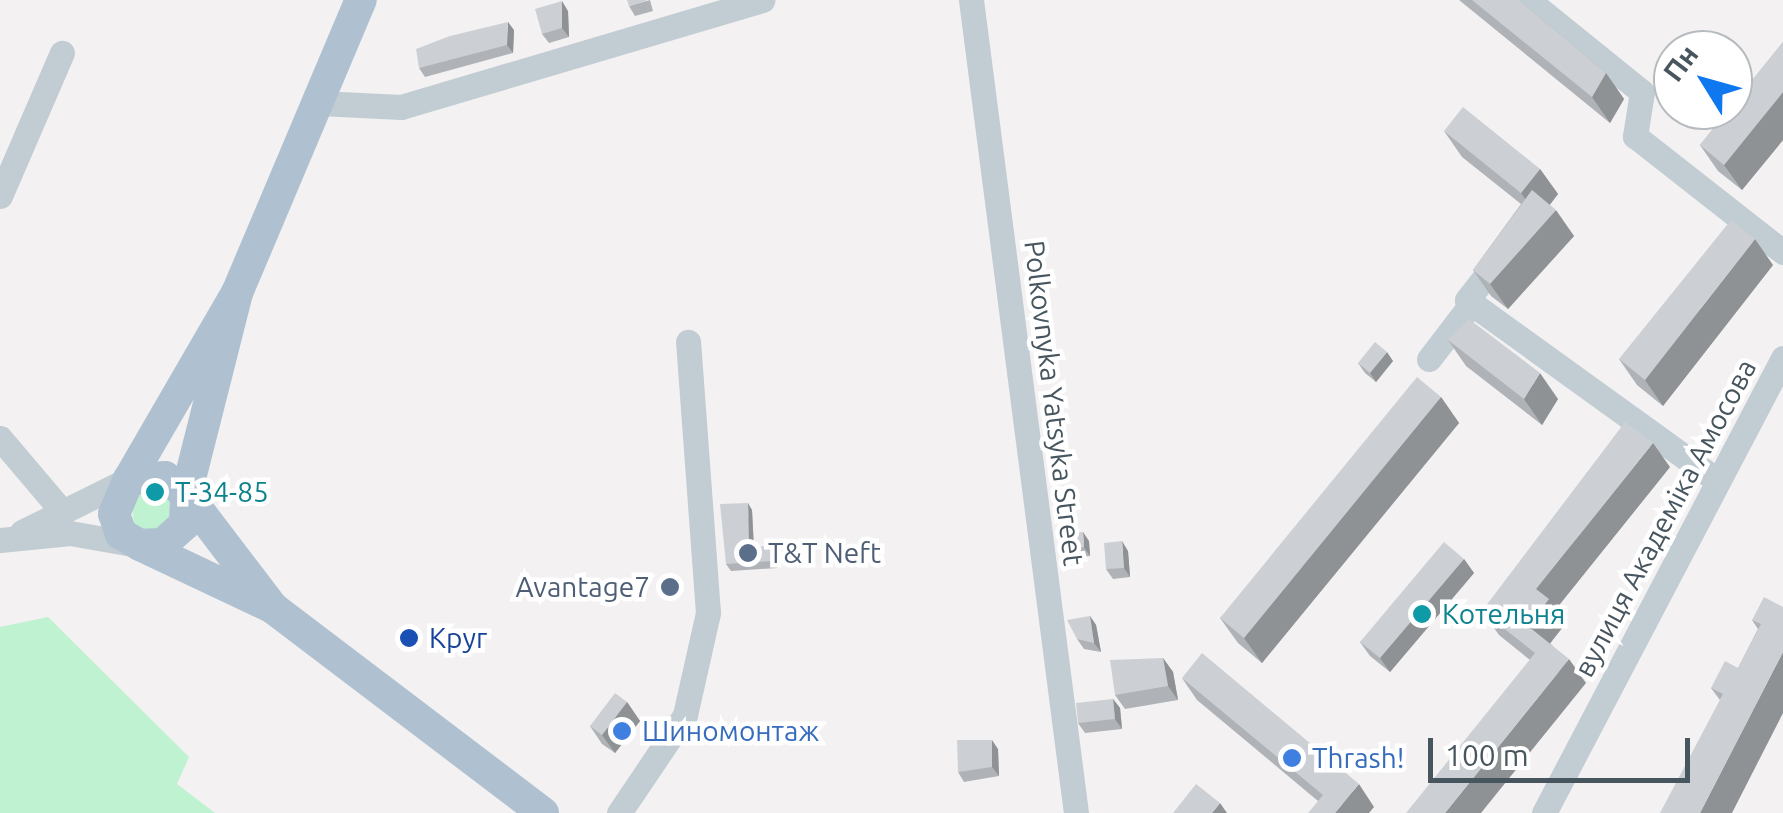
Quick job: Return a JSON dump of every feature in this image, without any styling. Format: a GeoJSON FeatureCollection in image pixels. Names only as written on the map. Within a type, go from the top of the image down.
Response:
{"type":"FeatureCollection","features":[{"type":"Feature","properties":{"kind":"main road"},"geometry":{"type":"LineString","coordinates":[[361,0],[237,294],[116,495],[116,526],[140,546],[273,608],[543,813]]}},
{"type":"Feature","properties":{"kind":"main road"},"geometry":{"type":"LineString","coordinates":[[140,546],[178,534],[237,294]]}},
{"type":"Feature","properties":{"kind":"main road"},"geometry":{"type":"LineString","coordinates":[[129,479],[158,474],[186,494],[273,608]]}},
{"type":"Feature","properties":{"kind":"street"},"geometry":{"type":"LineString","coordinates":[[319,103],[401,108],[763,0]]}},
{"type":"Feature","properties":{"kind":"street","name":"Polkovnyka Yatsyka Street"},"geometry":{"type":"LineString","coordinates":[[972,0],[1076,813]]}},
{"type":"Feature","properties":{"kind":"street"},"geometry":{"type":"LineString","coordinates":[[1528,0],[1642,92],[1635,136],[1783,252]]}},
{"type":"Feature","properties":{"kind":"street"},"geometry":{"type":"LineString","coordinates":[[0,196],[62,52]]}},
{"type":"Feature","properties":{"kind":"street"},"geometry":{"type":"LineString","coordinates":[[1429,360],[1524,228]]}},
{"type":"Feature","properties":{"kind":"street"},"geometry":{"type":"LineString","coordinates":[[1472,303],[1716,480]]}},
{"type":"Feature","properties":{"kind":"street"},"geometry":{"type":"LineString","coordinates":[[619,813],[685,715],[708,613],[688,342]]}},
{"type":"Feature","properties":{"kind":"street","name":"вулиця Академіка Амосова"},"geometry":{"type":"LineString","coordinates":[[1544,813],[1783,358]]}},
{"type":"Feature","properties":{"kind":"street"},"geometry":{"type":"LineString","coordinates":[[0,438],[62,511]]}},
{"type":"Feature","properties":{"kind":"street"},"geometry":{"type":"LineString","coordinates":[[6,538],[129,479]]}},
{"type":"Feature","properties":{"kind":"street"},"geometry":{"type":"LineString","coordinates":[[6,538],[70,533],[140,546]]}},
{"type":"Feature","properties":{"kind":"green space"},"geometry":{"type":"Polygon","coordinates":[[[170,490],[169,528],[135,531],[130,492],[170,490]]]}},
{"type":"Feature","properties":{"kind":"green space"},"geometry":{"type":"Polygon","coordinates":[[[48,617],[189,757],[177,784],[215,813],[0,813],[0,627],[48,617]]]}},
{"type":"Feature","properties":{"kind":"building"},"geometry":{"type":"Polygon","coordinates":[[[627,0],[646,0],[646,1],[629,6],[627,0]]]}},
{"type":"Feature","properties":{"kind":"building"},"geometry":{"type":"Polygon","coordinates":[[[1472,0],[1519,0],[1606,73],[1592,97],[1472,0]]]}},
{"type":"Feature","properties":{"kind":"building"},"geometry":{"type":"Polygon","coordinates":[[[562,1],[562,28],[542,34],[535,9],[562,1]]]}},
{"type":"Feature","properties":{"kind":"building"},"geometry":{"type":"Polygon","coordinates":[[[508,22],[507,45],[419,68],[416,49],[508,22]]]}},
{"type":"Feature","properties":{"kind":"building"},"geometry":{"type":"Polygon","coordinates":[[[1783,42],[1783,92],[1753,129],[1753,79],[1783,42]]]}},
{"type":"Feature","properties":{"kind":"building"},"geometry":{"type":"Polygon","coordinates":[[[1463,107],[1540,169],[1521,193],[1444,131],[1463,107]]]}},
{"type":"Feature","properties":{"kind":"building"},"geometry":{"type":"Polygon","coordinates":[[[1712,130],[1752,130],[1724,165],[1700,145],[1712,130]]]}},
{"type":"Feature","properties":{"kind":"building"},"geometry":{"type":"Polygon","coordinates":[[[1532,190],[1556,210],[1490,284],[1473,270],[1532,190]]]}},
{"type":"Feature","properties":{"kind":"building"},"geometry":{"type":"Polygon","coordinates":[[[1731,220],[1755,239],[1645,380],[1619,359],[1731,220]]]}},
{"type":"Feature","properties":{"kind":"building"},"geometry":{"type":"Polygon","coordinates":[[[1469,319],[1540,373],[1524,399],[1448,340],[1469,319]]]}},
{"type":"Feature","properties":{"kind":"building"},"geometry":{"type":"Polygon","coordinates":[[[1375,342],[1387,352],[1370,373],[1358,363],[1375,342]]]}},
{"type":"Feature","properties":{"kind":"building"},"geometry":{"type":"Polygon","coordinates":[[[1417,377],[1441,397],[1244,638],[1220,618],[1417,377]]]}},
{"type":"Feature","properties":{"kind":"building"},"geometry":{"type":"Polygon","coordinates":[[[1625,422],[1653,443],[1536,589],[1549,599],[1528,626],[1569,659],[1445,813],[1406,813],[1535,653],[1482,611],[1625,422]]]}},
{"type":"Feature","properties":{"kind":"building"},"geometry":{"type":"Polygon","coordinates":[[[748,503],[749,547],[772,546],[772,561],[726,564],[720,504],[748,503]]]}},
{"type":"Feature","properties":{"kind":"building"},"geometry":{"type":"Polygon","coordinates":[[[1083,532],[1084,547],[1060,548],[1059,533],[1083,532]]]}},
{"type":"Feature","properties":{"kind":"building"},"geometry":{"type":"Polygon","coordinates":[[[1122,541],[1124,568],[1106,569],[1104,543],[1122,541]]]}},
{"type":"Feature","properties":{"kind":"building"},"geometry":{"type":"Polygon","coordinates":[[[1444,542],[1464,559],[1380,658],[1360,642],[1444,542]]]}},
{"type":"Feature","properties":{"kind":"building"},"geometry":{"type":"Polygon","coordinates":[[[1764,597],[1783,607],[1783,652],[1700,813],[1660,813],[1723,694],[1711,688],[1725,661],[1738,668],[1761,624],[1752,620],[1764,597]]]}},
{"type":"Feature","properties":{"kind":"building"},"geometry":{"type":"Polygon","coordinates":[[[1090,616],[1094,643],[1077,639],[1067,620],[1090,616]]]}},
{"type":"Feature","properties":{"kind":"building"},"geometry":{"type":"Polygon","coordinates":[[[1202,653],[1359,784],[1335,813],[1308,813],[1323,795],[1182,678],[1202,653]]]}},
{"type":"Feature","properties":{"kind":"building"},"geometry":{"type":"Polygon","coordinates":[[[1163,658],[1168,686],[1115,695],[1110,660],[1163,658]]]}},
{"type":"Feature","properties":{"kind":"building"},"geometry":{"type":"Polygon","coordinates":[[[615,693],[627,702],[602,735],[590,726],[615,693]]]}},
{"type":"Feature","properties":{"kind":"building"},"geometry":{"type":"Polygon","coordinates":[[[1113,699],[1115,719],[1078,723],[1076,703],[1113,699]]]}},
{"type":"Feature","properties":{"kind":"building"},"geometry":{"type":"Polygon","coordinates":[[[957,740],[992,740],[992,767],[958,772],[957,740]]]}},
{"type":"Feature","properties":{"kind":"building"},"geometry":{"type":"Polygon","coordinates":[[[1196,784],[1220,803],[1212,813],[1173,813],[1196,784]]]}},
{"type":"Feature","properties":{"kind":"place","name":"Т-34-85"},"geometry":{"type":"Point","coordinates":[155,492]}},
{"type":"Feature","properties":{"kind":"place","name":"T&T Neft"},"geometry":{"type":"Point","coordinates":[748,553]}},
{"type":"Feature","properties":{"kind":"place","name":"Avantage7"},"geometry":{"type":"Point","coordinates":[670,587]}},
{"type":"Feature","properties":{"kind":"place","name":"Котельня"},"geometry":{"type":"Point","coordinates":[1422,614]}},
{"type":"Feature","properties":{"kind":"place","name":"Круг"},"geometry":{"type":"Point","coordinates":[409,638]}},
{"type":"Feature","properties":{"kind":"place","name":"Шиномонтаж"},"geometry":{"type":"Point","coordinates":[622,731]}},
{"type":"Feature","properties":{"kind":"place","name":"Thrash!"},"geometry":{"type":"Point","coordinates":[1292,758]}}]}
